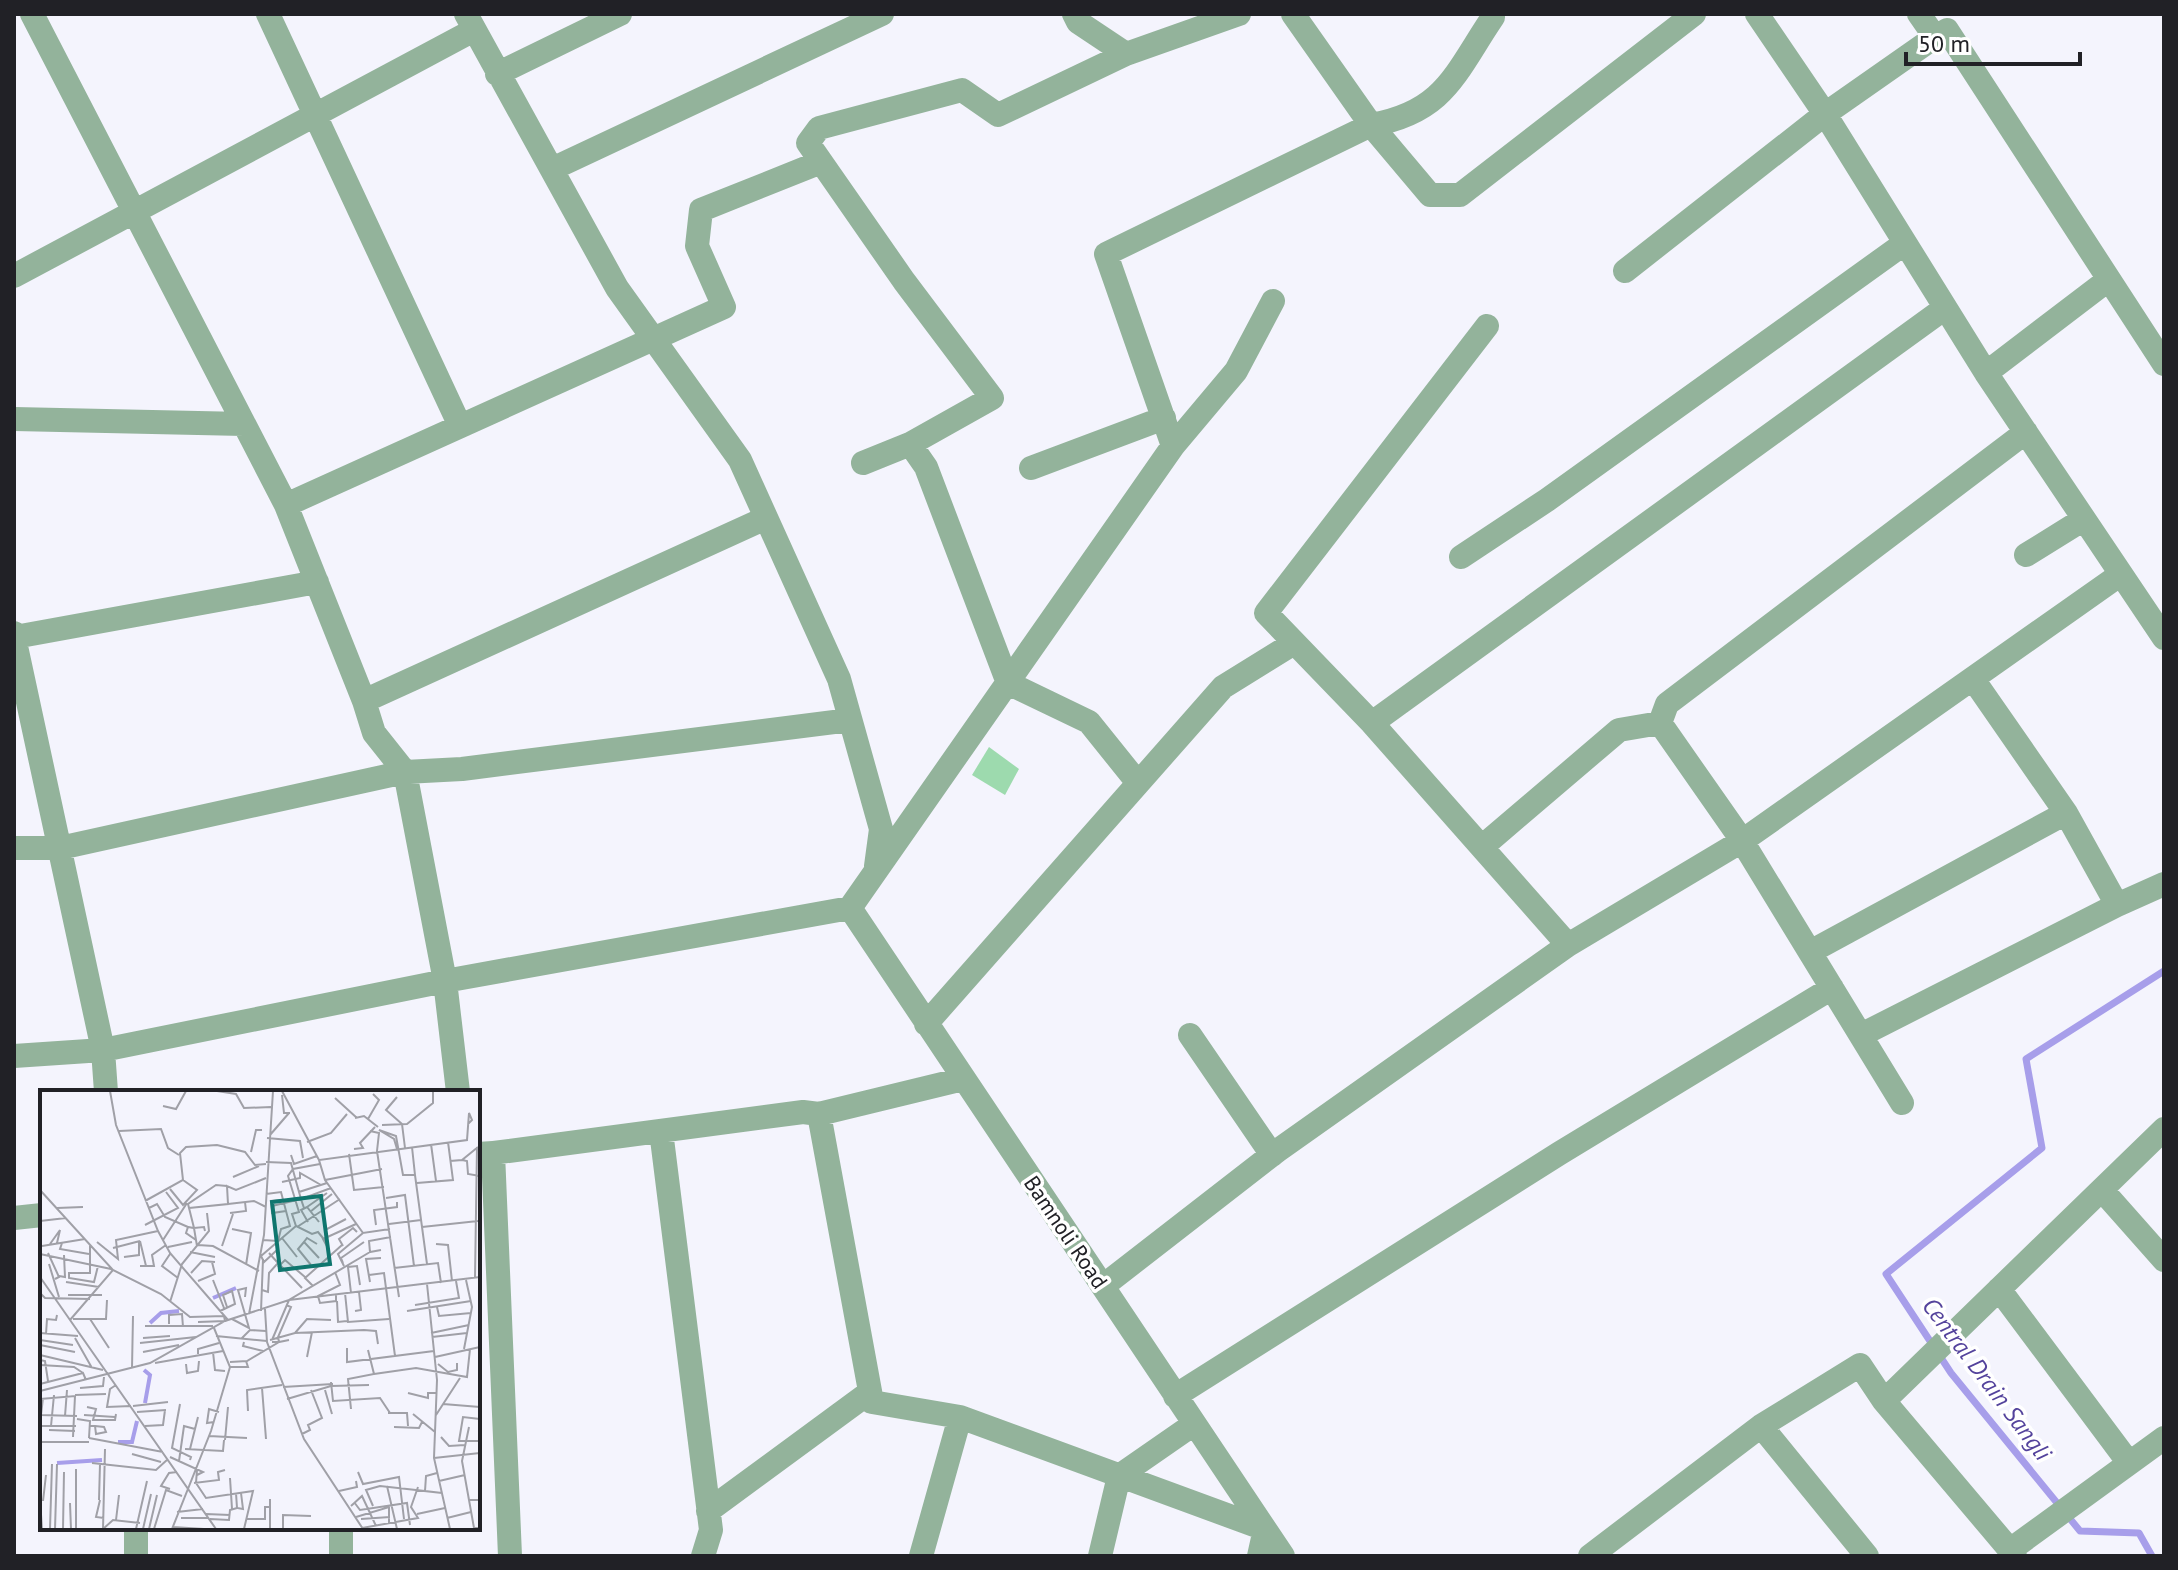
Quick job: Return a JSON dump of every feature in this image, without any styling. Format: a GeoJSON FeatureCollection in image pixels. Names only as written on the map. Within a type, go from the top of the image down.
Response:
{"type":"FeatureCollection","features":[{"type":"Feature","properties":{"kind":"street"},"geometry":{"type":"LineString","coordinates":[[32,14],[286,505],[374,733],[405,772],[445,981],[458,1090]]}},
{"type":"Feature","properties":{"kind":"street"},"geometry":{"type":"LineString","coordinates":[[268,14],[460,426]]}},
{"type":"Feature","properties":{"kind":"street"},"geometry":{"type":"LineString","coordinates":[[497,74],[620,14]]}},
{"type":"Feature","properties":{"kind":"street"},"geometry":{"type":"LineString","coordinates":[[552,169],[882,14]]}},
{"type":"Feature","properties":{"kind":"street"},"geometry":{"type":"LineString","coordinates":[[1074,14],[1078,22],[1126,54]]}},
{"type":"Feature","properties":{"kind":"street"},"geometry":{"type":"LineString","coordinates":[[863,463],[910,444],[992,398],[904,281],[808,143],[819,128],[962,90],[998,115],[1126,54],[1239,14]]}},
{"type":"Feature","properties":{"kind":"street"},"geometry":{"type":"LineString","coordinates":[[1293,14],[1371,125],[1430,195],[1460,195],[1694,14]]}},
{"type":"Feature","properties":{"kind":"street"},"geometry":{"type":"LineString","coordinates":[[1757,14],[1825,114],[1986,373],[2164,638]]}},
{"type":"Feature","properties":{"kind":"street"},"geometry":{"type":"LineString","coordinates":[[1919,14],[1935,37]]}},
{"type":"Feature","properties":{"kind":"street"},"geometry":{"type":"LineString","coordinates":[[1173,446],[1106,254],[1371,125],[1394,121],[1443,95],[1493,15]]}},
{"type":"Feature","properties":{"kind":"street"},"geometry":{"type":"LineString","coordinates":[[14,276],[316,115],[470,22],[617,288],[740,460],[839,679],[881,829],[875,872]]}},
{"type":"Feature","properties":{"kind":"street"},"geometry":{"type":"LineString","coordinates":[[1625,271],[1825,114],[1947,30],[2164,364]]}},
{"type":"Feature","properties":{"kind":"street"},"geometry":{"type":"LineString","coordinates":[[286,505],[724,307],[697,246],[701,210],[821,162]]}},
{"type":"Feature","properties":{"kind":"street"},"geometry":{"type":"LineString","coordinates":[[1461,557],[1547,500],[1905,243]]}},
{"type":"Feature","properties":{"kind":"street"},"geometry":{"type":"LineString","coordinates":[[1986,373],[2108,280]]}},
{"type":"Feature","properties":{"kind":"street"},"geometry":{"type":"LineString","coordinates":[[14,1056],[103,1050],[445,981],[850,908],[1173,446],[1236,371],[1273,301]]}},
{"type":"Feature","properties":{"kind":"street"},"geometry":{"type":"LineString","coordinates":[[1372,723],[1945,308]]}},
{"type":"Feature","properties":{"kind":"street"},"geometry":{"type":"LineString","coordinates":[[1487,326],[1266,613],[1372,723],[1568,945]]}},
{"type":"Feature","properties":{"kind":"street"},"geometry":{"type":"LineString","coordinates":[[1031,468],[1164,418]]}},
{"type":"Feature","properties":{"kind":"street"},"geometry":{"type":"LineString","coordinates":[[14,419],[244,424]]}},
{"type":"Feature","properties":{"kind":"street"},"geometry":{"type":"LineString","coordinates":[[1660,723],[1667,704],[2026,432]]}},
{"type":"Feature","properties":{"kind":"street"},"geometry":{"type":"LineString","coordinates":[[910,444],[926,467],[1008,683],[1089,722],[1138,783]]}},
{"type":"Feature","properties":{"kind":"street"},"geometry":{"type":"LineString","coordinates":[[364,701],[766,518]]}},
{"type":"Feature","properties":{"kind":"street"},"geometry":{"type":"LineString","coordinates":[[2026,555],[2084,519]]}},
{"type":"Feature","properties":{"kind":"street"},"geometry":{"type":"LineString","coordinates":[[1103,1286],[1272,1155],[1568,945],[1742,841],[2121,574]]}},
{"type":"Feature","properties":{"kind":"street"},"geometry":{"type":"LineString","coordinates":[[106,1090],[103,1050],[14,636],[317,582]]}},
{"type":"Feature","properties":{"kind":"street"},"geometry":{"type":"LineString","coordinates":[[926,1024],[1223,687],[1294,643]]}},
{"type":"Feature","properties":{"kind":"street"},"geometry":{"type":"LineString","coordinates":[[1973,679],[2066,813],[2117,905]]}},
{"type":"Feature","properties":{"kind":"street"},"geometry":{"type":"LineString","coordinates":[[14,848],[60,848],[405,772],[462,769],[850,720]]}},
{"type":"Feature","properties":{"kind":"street"},"geometry":{"type":"LineString","coordinates":[[1483,846],[1619,730],[1660,723]]}},
{"type":"Feature","properties":{"kind":"street"},"geometry":{"type":"LineString","coordinates":[[1660,723],[1742,841],[1902,1103]]}},
{"type":"Feature","properties":{"kind":"street"},"geometry":{"type":"LineString","coordinates":[[1810,952],[2066,813]]}},
{"type":"Feature","properties":{"kind":"street"},"geometry":{"type":"LineString","coordinates":[[1861,1035],[2164,884]]}},
{"type":"Feature","properties":{"kind":"street","name":"Bamnoli Road"},"geometry":{"type":"LineString","coordinates":[[850,908],[1283,1556]]}},
{"type":"Feature","properties":{"kind":"street"},"geometry":{"type":"LineString","coordinates":[[1175,1396],[1546,1161],[1832,988]]}},
{"type":"Feature","properties":{"kind":"street"},"geometry":{"type":"LineString","coordinates":[[1190,1035],[1272,1155]]}},
{"type":"Feature","properties":{"kind":"street"},"geometry":{"type":"LineString","coordinates":[[510,1556],[483,1154],[803,1112],[819,1114],[963,1079]]}},
{"type":"Feature","properties":{"kind":"street"},"geometry":{"type":"LineString","coordinates":[[819,1114],[872,1402],[960,1417],[1265,1529],[1259,1556]]}},
{"type":"Feature","properties":{"kind":"street"},"geometry":{"type":"LineString","coordinates":[[1884,1401],[2164,1129]]}},
{"type":"Feature","properties":{"kind":"street"},"geometry":{"type":"LineString","coordinates":[[661,1131],[711,1530],[703,1556]]}},
{"type":"Feature","properties":{"kind":"street"},"geometry":{"type":"LineString","coordinates":[[2102,1190],[2164,1260]]}},
{"type":"Feature","properties":{"kind":"street"},"geometry":{"type":"LineString","coordinates":[[14,1218],[40,1215]]}},
{"type":"Feature","properties":{"kind":"street"},"geometry":{"type":"LineString","coordinates":[[1999,1289],[2129,1463]]}},
{"type":"Feature","properties":{"kind":"street"},"geometry":{"type":"LineString","coordinates":[[1590,1556],[1761,1426],[1860,1365],[1884,1401],[2013,1553],[2164,1438]]}},
{"type":"Feature","properties":{"kind":"street"},"geometry":{"type":"LineString","coordinates":[[708,1511],[870,1392]]}},
{"type":"Feature","properties":{"kind":"street"},"geometry":{"type":"LineString","coordinates":[[921,1556],[960,1417]]}},
{"type":"Feature","properties":{"kind":"street"},"geometry":{"type":"LineString","coordinates":[[1100,1556],[1119,1476],[1194,1424]]}},
{"type":"Feature","properties":{"kind":"street"},"geometry":{"type":"LineString","coordinates":[[1761,1426],[1867,1556]]}},
{"type":"Feature","properties":{"kind":"street"},"geometry":{"type":"LineString","coordinates":[[136,1530],[136,1556]]}},
{"type":"Feature","properties":{"kind":"street"},"geometry":{"type":"LineString","coordinates":[[341,1530],[341,1556]]}},
{"type":"Feature","properties":{"kind":"green space"},"geometry":{"type":"Polygon","coordinates":[[[989,747],[1019,769],[1005,795],[972,775],[989,747]]]}},
{"type":"Feature","properties":{"kind":"waterway","name":"Central Drain Sangli"},"geometry":{"type":"LineString","coordinates":[[2152,1556],[2139,1533],[2080,1531],[1951,1373],[1886,1274],[2042,1148],[2026,1059],[2164,971]]}}]}
